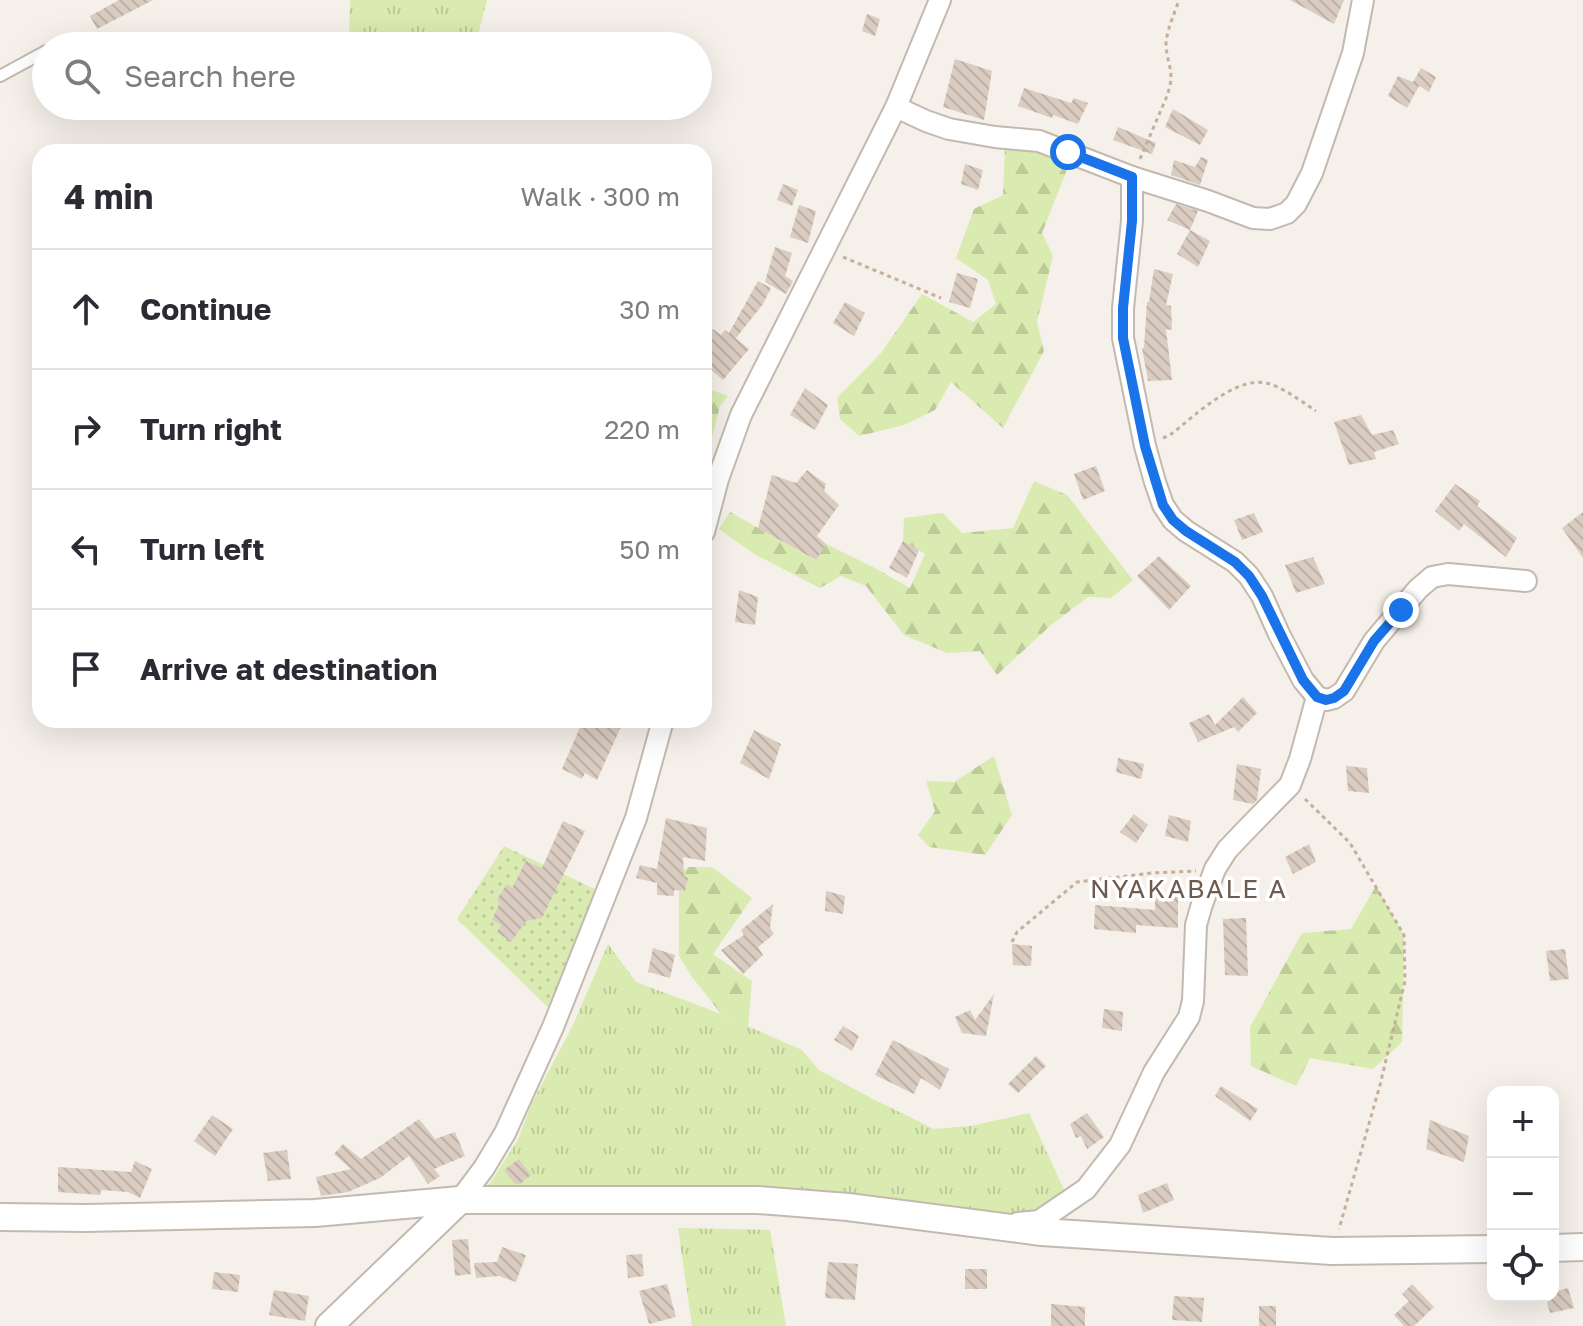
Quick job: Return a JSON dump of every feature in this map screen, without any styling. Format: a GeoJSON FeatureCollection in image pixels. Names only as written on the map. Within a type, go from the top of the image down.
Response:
{"type":"FeatureCollection","features":[{"type":"Feature","properties":{"kind":"street"},"geometry":{"type":"LineString","coordinates":[[712,502],[741,415],[896,107],[940,0]]}},
{"type":"Feature","properties":{"kind":"street"},"geometry":{"type":"LineString","coordinates":[[896,107],[949,129],[1039,141],[1253,218],[1270,219],[1287,213],[1296,204],[1312,173],[1353,53],[1363,0]]}},
{"type":"Feature","properties":{"kind":"street"},"geometry":{"type":"LineString","coordinates":[[1132,177],[1132,221],[1123,338],[1145,446],[1163,505],[1173,520],[1186,531],[1235,562],[1249,576],[1303,680],[1317,697],[1326,700],[1344,691],[1374,641],[1428,579],[1448,574],[1526,581]]}},
{"type":"Feature","properties":{"kind":"street"},"geometry":{"type":"LineString","coordinates":[[994,1226],[1039,1221],[1086,1189],[1120,1145],[1154,1072],[1189,1017],[1193,1001],[1196,925],[1215,869],[1227,850],[1290,785],[1317,697]]}},
{"type":"Feature","properties":{"kind":"street"},"geometry":{"type":"LineString","coordinates":[[329,1326],[460,1200],[505,1133],[553,1027],[636,818],[661,728]]}},
{"type":"Feature","properties":{"kind":"street"},"geometry":{"type":"LineString","coordinates":[[0,1217],[315,1213],[460,1200],[758,1200],[848,1207],[1042,1232],[1332,1251],[1487,1249]]}},
{"type":"Feature","properties":{"kind":"street"},"geometry":{"type":"LineString","coordinates":[[1559,1248],[1583,1247]]}},
{"type":"Feature","properties":{"kind":"lane"},"geometry":{"type":"LineString","coordinates":[[0,76],[32,59]]}},
{"type":"Feature","properties":{"kind":"path"},"geometry":{"type":"LineString","coordinates":[[1132,177],[1167,96],[1171,75],[1166,43],[1179,0]]}},
{"type":"Feature","properties":{"kind":"path"},"geometry":{"type":"LineString","coordinates":[[824,250],[941,298]]}},
{"type":"Feature","properties":{"kind":"path"},"geometry":{"type":"LineString","coordinates":[[1145,446],[1170,435],[1229,391],[1246,383],[1273,384],[1316,411]]}},
{"type":"Feature","properties":{"kind":"path"},"geometry":{"type":"LineString","coordinates":[[1290,785],[1350,843],[1404,935],[1405,981],[1380,1085],[1332,1251]]}},
{"type":"Feature","properties":{"kind":"path"},"geometry":{"type":"LineString","coordinates":[[1012,942],[1017,932],[1077,882],[1215,869]]}},
{"type":"Feature","properties":{"kind":"green space"},"geometry":{"type":"Polygon","coordinates":[[[350,0],[487,0],[479,32],[349,32],[350,0]]]}},
{"type":"Feature","properties":{"kind":"green space"},"geometry":{"type":"Polygon","coordinates":[[[1005,144],[1077,144],[1042,233],[1053,256],[1037,322],[1044,351],[1003,428],[951,382],[935,410],[904,425],[859,436],[840,419],[837,398],[881,353],[922,294],[973,322],[996,304],[988,280],[956,258],[974,209],[1003,195],[1005,144]]]}},
{"type":"Feature","properties":{"kind":"green space"},"geometry":{"type":"Polygon","coordinates":[[[712,390],[728,396],[720,406],[712,438],[712,390]]]}},
{"type":"Feature","properties":{"kind":"green space"},"geometry":{"type":"Polygon","coordinates":[[[1034,481],[1067,495],[1133,580],[1111,598],[1088,597],[1051,625],[997,675],[980,651],[947,653],[904,635],[866,586],[841,576],[820,588],[754,554],[719,529],[730,512],[815,560],[826,544],[910,588],[925,554],[903,541],[904,518],[943,513],[962,533],[1013,528],[1034,481]]]}},
{"type":"Feature","properties":{"kind":"green space"},"geometry":{"type":"Polygon","coordinates":[[[994,756],[1012,815],[985,855],[929,847],[918,835],[935,811],[926,781],[954,782],[994,756]]]}},
{"type":"Feature","properties":{"kind":"green space"},"geometry":{"type":"Polygon","coordinates":[[[504,846],[601,892],[553,1012],[457,919],[504,846]]]}},
{"type":"Feature","properties":{"kind":"green space"},"geometry":{"type":"Polygon","coordinates":[[[688,867],[712,867],[752,898],[713,954],[752,981],[748,1027],[722,1015],[679,956],[679,874],[688,867]]]}},
{"type":"Feature","properties":{"kind":"green space"},"geometry":{"type":"Polygon","coordinates":[[[1376,886],[1404,935],[1402,1042],[1373,1069],[1310,1058],[1296,1086],[1251,1066],[1250,1027],[1302,933],[1351,929],[1376,886]]]}},
{"type":"Feature","properties":{"kind":"green space"},"geometry":{"type":"Polygon","coordinates":[[[608,944],[636,982],[711,1010],[802,1050],[819,1070],[934,1129],[970,1126],[1029,1113],[1065,1192],[1049,1215],[992,1236],[766,1203],[477,1203],[518,1140],[531,1105],[572,1027],[608,944]]]}},
{"type":"Feature","properties":{"kind":"green space"},"geometry":{"type":"Polygon","coordinates":[[[678,1228],[770,1230],[786,1326],[692,1326],[678,1228]]]}},
{"type":"Feature","properties":{"kind":"building"},"geometry":{"type":"Polygon","coordinates":[[[119,0],[153,0],[97,29],[90,16],[119,0]]]}},
{"type":"Feature","properties":{"kind":"building"},"geometry":{"type":"Polygon","coordinates":[[[1290,0],[1344,0],[1334,24],[1290,0]]]}},
{"type":"Feature","properties":{"kind":"building"},"geometry":{"type":"Polygon","coordinates":[[[867,14],[880,19],[875,36],[862,31],[867,14]]]}},
{"type":"Feature","properties":{"kind":"building"},"geometry":{"type":"Polygon","coordinates":[[[955,59],[992,71],[984,120],[943,107],[955,59]]]}},
{"type":"Feature","properties":{"kind":"building"},"geometry":{"type":"Polygon","coordinates":[[[1421,68],[1436,77],[1429,92],[1419,86],[1407,108],[1388,96],[1398,76],[1413,82],[1421,68]]]}},
{"type":"Feature","properties":{"kind":"building"},"geometry":{"type":"Polygon","coordinates":[[[1024,88],[1071,103],[1074,98],[1088,103],[1078,124],[1053,115],[1052,118],[1018,106],[1024,88]]]}},
{"type":"Feature","properties":{"kind":"building"},"geometry":{"type":"Polygon","coordinates":[[[1173,109],[1208,130],[1200,145],[1165,127],[1173,109]]]}},
{"type":"Feature","properties":{"kind":"building"},"geometry":{"type":"Polygon","coordinates":[[[1118,127],[1156,143],[1152,154],[1113,140],[1118,127]]]}},
{"type":"Feature","properties":{"kind":"building"},"geometry":{"type":"Polygon","coordinates":[[[1201,157],[1208,160],[1200,185],[1171,175],[1174,160],[1195,167],[1201,157]]]}},
{"type":"Feature","properties":{"kind":"building"},"geometry":{"type":"Polygon","coordinates":[[[965,164],[983,170],[978,190],[961,184],[965,164]]]}},
{"type":"Feature","properties":{"kind":"building"},"geometry":{"type":"Polygon","coordinates":[[[783,184],[798,190],[792,206],[777,200],[783,184]]]}},
{"type":"Feature","properties":{"kind":"building"},"geometry":{"type":"Polygon","coordinates":[[[1176,204],[1198,211],[1190,230],[1167,220],[1176,204]]]}},
{"type":"Feature","properties":{"kind":"building"},"geometry":{"type":"Polygon","coordinates":[[[799,205],[816,211],[808,243],[790,237],[799,205]]]}},
{"type":"Feature","properties":{"kind":"building"},"geometry":{"type":"Polygon","coordinates":[[[1190,230],[1210,241],[1198,267],[1177,254],[1190,230]]]}},
{"type":"Feature","properties":{"kind":"building"},"geometry":{"type":"Polygon","coordinates":[[[775,247],[792,253],[785,276],[793,281],[786,294],[765,282],[775,247]]]}},
{"type":"Feature","properties":{"kind":"building"},"geometry":{"type":"Polygon","coordinates":[[[1154,269],[1173,274],[1166,305],[1171,306],[1172,330],[1166,329],[1172,380],[1148,381],[1142,348],[1154,269]]]}},
{"type":"Feature","properties":{"kind":"building"},"geometry":{"type":"Polygon","coordinates":[[[957,273],[978,279],[970,308],[949,302],[957,273]]]}},
{"type":"Feature","properties":{"kind":"building"},"geometry":{"type":"Polygon","coordinates":[[[758,281],[771,288],[763,304],[736,338],[733,336],[749,349],[723,380],[712,371],[712,330],[721,335],[725,330],[729,333],[758,281]]]}},
{"type":"Feature","properties":{"kind":"building"},"geometry":{"type":"Polygon","coordinates":[[[845,302],[865,313],[854,336],[833,323],[845,302]]]}},
{"type":"Feature","properties":{"kind":"building"},"geometry":{"type":"Polygon","coordinates":[[[805,388],[828,405],[815,430],[790,415],[805,388]]]}},
{"type":"Feature","properties":{"kind":"building"},"geometry":{"type":"Polygon","coordinates":[[[1361,415],[1372,435],[1393,430],[1399,444],[1374,452],[1376,459],[1349,465],[1334,422],[1361,415]]]}},
{"type":"Feature","properties":{"kind":"building"},"geometry":{"type":"Polygon","coordinates":[[[1096,466],[1105,491],[1083,500],[1074,474],[1096,466]]]}},
{"type":"Feature","properties":{"kind":"building"},"geometry":{"type":"Polygon","coordinates":[[[807,470],[826,484],[824,491],[839,505],[817,536],[826,544],[816,560],[758,528],[772,475],[796,483],[807,470]]]}},
{"type":"Feature","properties":{"kind":"building"},"geometry":{"type":"Polygon","coordinates":[[[1455,484],[1480,501],[1477,506],[1517,538],[1506,557],[1464,524],[1459,531],[1435,511],[1455,484]]]}},
{"type":"Feature","properties":{"kind":"building"},"geometry":{"type":"Polygon","coordinates":[[[1583,512],[1583,558],[1562,528],[1583,512]]]}},
{"type":"Feature","properties":{"kind":"building"},"geometry":{"type":"Polygon","coordinates":[[[1254,513],[1263,532],[1242,540],[1234,520],[1254,513]]]}},
{"type":"Feature","properties":{"kind":"building"},"geometry":{"type":"Polygon","coordinates":[[[903,541],[919,550],[907,578],[889,568],[903,541]]]}},
{"type":"Feature","properties":{"kind":"building"},"geometry":{"type":"Polygon","coordinates":[[[1159,556],[1191,586],[1169,610],[1137,576],[1159,556]]]}},
{"type":"Feature","properties":{"kind":"building"},"geometry":{"type":"Polygon","coordinates":[[[1313,557],[1325,584],[1296,593],[1285,565],[1313,557]]]}},
{"type":"Feature","properties":{"kind":"building"},"geometry":{"type":"Polygon","coordinates":[[[739,590],[758,597],[755,625],[735,622],[739,590]]]}},
{"type":"Feature","properties":{"kind":"building"},"geometry":{"type":"Polygon","coordinates":[[[1243,697],[1257,713],[1238,732],[1234,727],[1198,742],[1189,723],[1209,714],[1215,725],[1243,697]]]}},
{"type":"Feature","properties":{"kind":"building"},"geometry":{"type":"Polygon","coordinates":[[[580,728],[620,728],[597,780],[585,773],[582,779],[562,769],[580,728]]]}},
{"type":"Feature","properties":{"kind":"building"},"geometry":{"type":"Polygon","coordinates":[[[754,730],[781,744],[769,779],[740,763],[754,730]]]}},
{"type":"Feature","properties":{"kind":"building"},"geometry":{"type":"Polygon","coordinates":[[[1118,758],[1144,764],[1141,779],[1116,772],[1118,758]]]}},
{"type":"Feature","properties":{"kind":"building"},"geometry":{"type":"Polygon","coordinates":[[[1237,764],[1261,769],[1257,800],[1253,804],[1233,800],[1237,764]]]}},
{"type":"Feature","properties":{"kind":"building"},"geometry":{"type":"Polygon","coordinates":[[[1346,766],[1367,768],[1369,793],[1348,791],[1346,766]]]}},
{"type":"Feature","properties":{"kind":"building"},"geometry":{"type":"Polygon","coordinates":[[[1134,814],[1148,825],[1136,843],[1120,832],[1134,814]]]}},
{"type":"Feature","properties":{"kind":"building"},"geometry":{"type":"Polygon","coordinates":[[[1169,815],[1191,821],[1188,842],[1165,836],[1169,815]]]}},
{"type":"Feature","properties":{"kind":"building"},"geometry":{"type":"Polygon","coordinates":[[[666,818],[707,828],[705,861],[683,857],[684,876],[688,878],[685,891],[674,890],[674,896],[657,895],[657,883],[636,878],[640,865],[657,869],[666,818]]]}},
{"type":"Feature","properties":{"kind":"building"},"geometry":{"type":"Polygon","coordinates":[[[563,821],[585,831],[542,918],[526,921],[511,942],[497,932],[501,925],[492,920],[500,902],[497,899],[507,884],[512,888],[526,861],[542,868],[563,821]]]}},
{"type":"Feature","properties":{"kind":"building"},"geometry":{"type":"Polygon","coordinates":[[[1309,844],[1316,862],[1293,874],[1285,857],[1309,844]]]}},
{"type":"Feature","properties":{"kind":"building"},"geometry":{"type":"Polygon","coordinates":[[[826,891],[845,896],[843,914],[825,911],[826,891]]]}},
{"type":"Feature","properties":{"kind":"building"},"geometry":{"type":"Polygon","coordinates":[[[1155,894],[1178,897],[1178,928],[1136,925],[1136,933],[1094,929],[1095,905],[1155,910],[1155,894]]]}},
{"type":"Feature","properties":{"kind":"building"},"geometry":{"type":"Polygon","coordinates":[[[773,904],[770,928],[774,934],[758,947],[763,955],[743,974],[721,950],[744,935],[741,930],[773,904]]]}},
{"type":"Feature","properties":{"kind":"building"},"geometry":{"type":"Polygon","coordinates":[[[1246,918],[1248,976],[1225,975],[1223,919],[1246,918]]]}},
{"type":"Feature","properties":{"kind":"building"},"geometry":{"type":"Polygon","coordinates":[[[1012,944],[1032,946],[1031,966],[1013,965],[1012,944]]]}},
{"type":"Feature","properties":{"kind":"building"},"geometry":{"type":"Polygon","coordinates":[[[653,948],[675,955],[670,978],[648,972],[653,948]]]}},
{"type":"Feature","properties":{"kind":"building"},"geometry":{"type":"Polygon","coordinates":[[[1565,949],[1569,979],[1550,981],[1546,951],[1565,949]]]}},
{"type":"Feature","properties":{"kind":"building"},"geometry":{"type":"Polygon","coordinates":[[[994,994],[986,1036],[962,1033],[955,1017],[970,1010],[975,1020],[994,994]]]}},
{"type":"Feature","properties":{"kind":"building"},"geometry":{"type":"Polygon","coordinates":[[[1104,1009],[1123,1012],[1122,1031],[1102,1028],[1104,1009]]]}},
{"type":"Feature","properties":{"kind":"building"},"geometry":{"type":"Polygon","coordinates":[[[843,1026],[859,1036],[852,1051],[834,1040],[843,1026]]]}},
{"type":"Feature","properties":{"kind":"building"},"geometry":{"type":"Polygon","coordinates":[[[893,1040],[949,1069],[940,1090],[921,1078],[914,1094],[875,1075],[893,1040]]]}},
{"type":"Feature","properties":{"kind":"building"},"geometry":{"type":"Polygon","coordinates":[[[1036,1056],[1046,1066],[1018,1093],[1008,1084],[1036,1056]]]}},
{"type":"Feature","properties":{"kind":"building"},"geometry":{"type":"Polygon","coordinates":[[[1221,1086],[1258,1109],[1250,1121],[1215,1096],[1221,1086]]]}},
{"type":"Feature","properties":{"kind":"building"},"geometry":{"type":"Polygon","coordinates":[[[1087,1113],[1104,1137],[1087,1149],[1081,1136],[1076,1138],[1070,1124],[1087,1113]]]}},
{"type":"Feature","properties":{"kind":"building"},"geometry":{"type":"Polygon","coordinates":[[[212,1115],[233,1129],[215,1156],[194,1141],[212,1115]]]}},
{"type":"Feature","properties":{"kind":"building"},"geometry":{"type":"Polygon","coordinates":[[[419,1119],[435,1139],[455,1132],[465,1156],[434,1169],[440,1176],[428,1184],[409,1156],[380,1178],[348,1192],[321,1196],[316,1177],[351,1169],[334,1154],[343,1144],[361,1159],[419,1119]]]}},
{"type":"Feature","properties":{"kind":"building"},"geometry":{"type":"Polygon","coordinates":[[[1430,1120],[1469,1136],[1464,1162],[1426,1149],[1430,1120]]]}},
{"type":"Feature","properties":{"kind":"building"},"geometry":{"type":"Polygon","coordinates":[[[287,1150],[291,1179],[268,1181],[263,1153],[287,1150]]]}},
{"type":"Feature","properties":{"kind":"building"},"geometry":{"type":"Polygon","coordinates":[[[519,1159],[531,1175],[520,1184],[515,1184],[504,1170],[519,1159]]]}},
{"type":"Feature","properties":{"kind":"building"},"geometry":{"type":"Polygon","coordinates":[[[135,1161],[152,1169],[140,1198],[128,1192],[101,1190],[100,1195],[58,1192],[58,1167],[131,1172],[135,1161]]]}},
{"type":"Feature","properties":{"kind":"building"},"geometry":{"type":"Polygon","coordinates":[[[1167,1183],[1174,1200],[1143,1213],[1138,1195],[1167,1183]]]}},
{"type":"Feature","properties":{"kind":"building"},"geometry":{"type":"Polygon","coordinates":[[[468,1239],[471,1274],[455,1276],[452,1240],[468,1239]]]}},
{"type":"Feature","properties":{"kind":"building"},"geometry":{"type":"Polygon","coordinates":[[[502,1247],[526,1255],[516,1282],[499,1276],[476,1278],[474,1263],[497,1262],[502,1247]]]}},
{"type":"Feature","properties":{"kind":"building"},"geometry":{"type":"Polygon","coordinates":[[[642,1254],[644,1276],[628,1278],[626,1255],[642,1254]]]}},
{"type":"Feature","properties":{"kind":"building"},"geometry":{"type":"Polygon","coordinates":[[[828,1262],[858,1264],[855,1300],[825,1298],[828,1262]]]}},
{"type":"Feature","properties":{"kind":"building"},"geometry":{"type":"Polygon","coordinates":[[[965,1269],[987,1269],[987,1289],[965,1289],[965,1269]]]}},
{"type":"Feature","properties":{"kind":"building"},"geometry":{"type":"Polygon","coordinates":[[[214,1272],[240,1275],[238,1292],[212,1289],[214,1272]]]}},
{"type":"Feature","properties":{"kind":"building"},"geometry":{"type":"Polygon","coordinates":[[[667,1284],[676,1317],[649,1324],[639,1291],[667,1284]]]}},
{"type":"Feature","properties":{"kind":"building"},"geometry":{"type":"Polygon","coordinates":[[[1412,1284],[1434,1307],[1414,1326],[1404,1326],[1394,1315],[1409,1301],[1402,1294],[1412,1284]]]}},
{"type":"Feature","properties":{"kind":"building"},"geometry":{"type":"Polygon","coordinates":[[[1568,1288],[1574,1308],[1550,1313],[1547,1302],[1559,1302],[1559,1290],[1568,1288]]]}},
{"type":"Feature","properties":{"kind":"building"},"geometry":{"type":"Polygon","coordinates":[[[274,1290],[309,1296],[305,1321],[269,1315],[274,1290]]]}},
{"type":"Feature","properties":{"kind":"building"},"geometry":{"type":"Polygon","coordinates":[[[1174,1296],[1204,1298],[1202,1322],[1172,1320],[1174,1296]]]}},
{"type":"Feature","properties":{"kind":"building"},"geometry":{"type":"Polygon","coordinates":[[[1051,1304],[1085,1307],[1085,1326],[1051,1326],[1051,1304]]]}},
{"type":"Feature","properties":{"kind":"building"},"geometry":{"type":"Polygon","coordinates":[[[1259,1306],[1276,1306],[1276,1326],[1259,1326],[1259,1306]]]}},
{"type":"Feature","properties":{"kind":"district","name":"NYAKABALE A"},"geometry":{"type":"Point","coordinates":[1189,889]}},
{"type":"Feature","properties":{"kind":"route"},"geometry":{"type":"LineString","coordinates":[[1068,152],[1132,177],[1132,221],[1123,338],[1145,446],[1163,505],[1173,520],[1235,562],[1249,576],[1303,680],[1317,697],[1326,700],[1344,691],[1374,641],[1401,610]]}}]}
